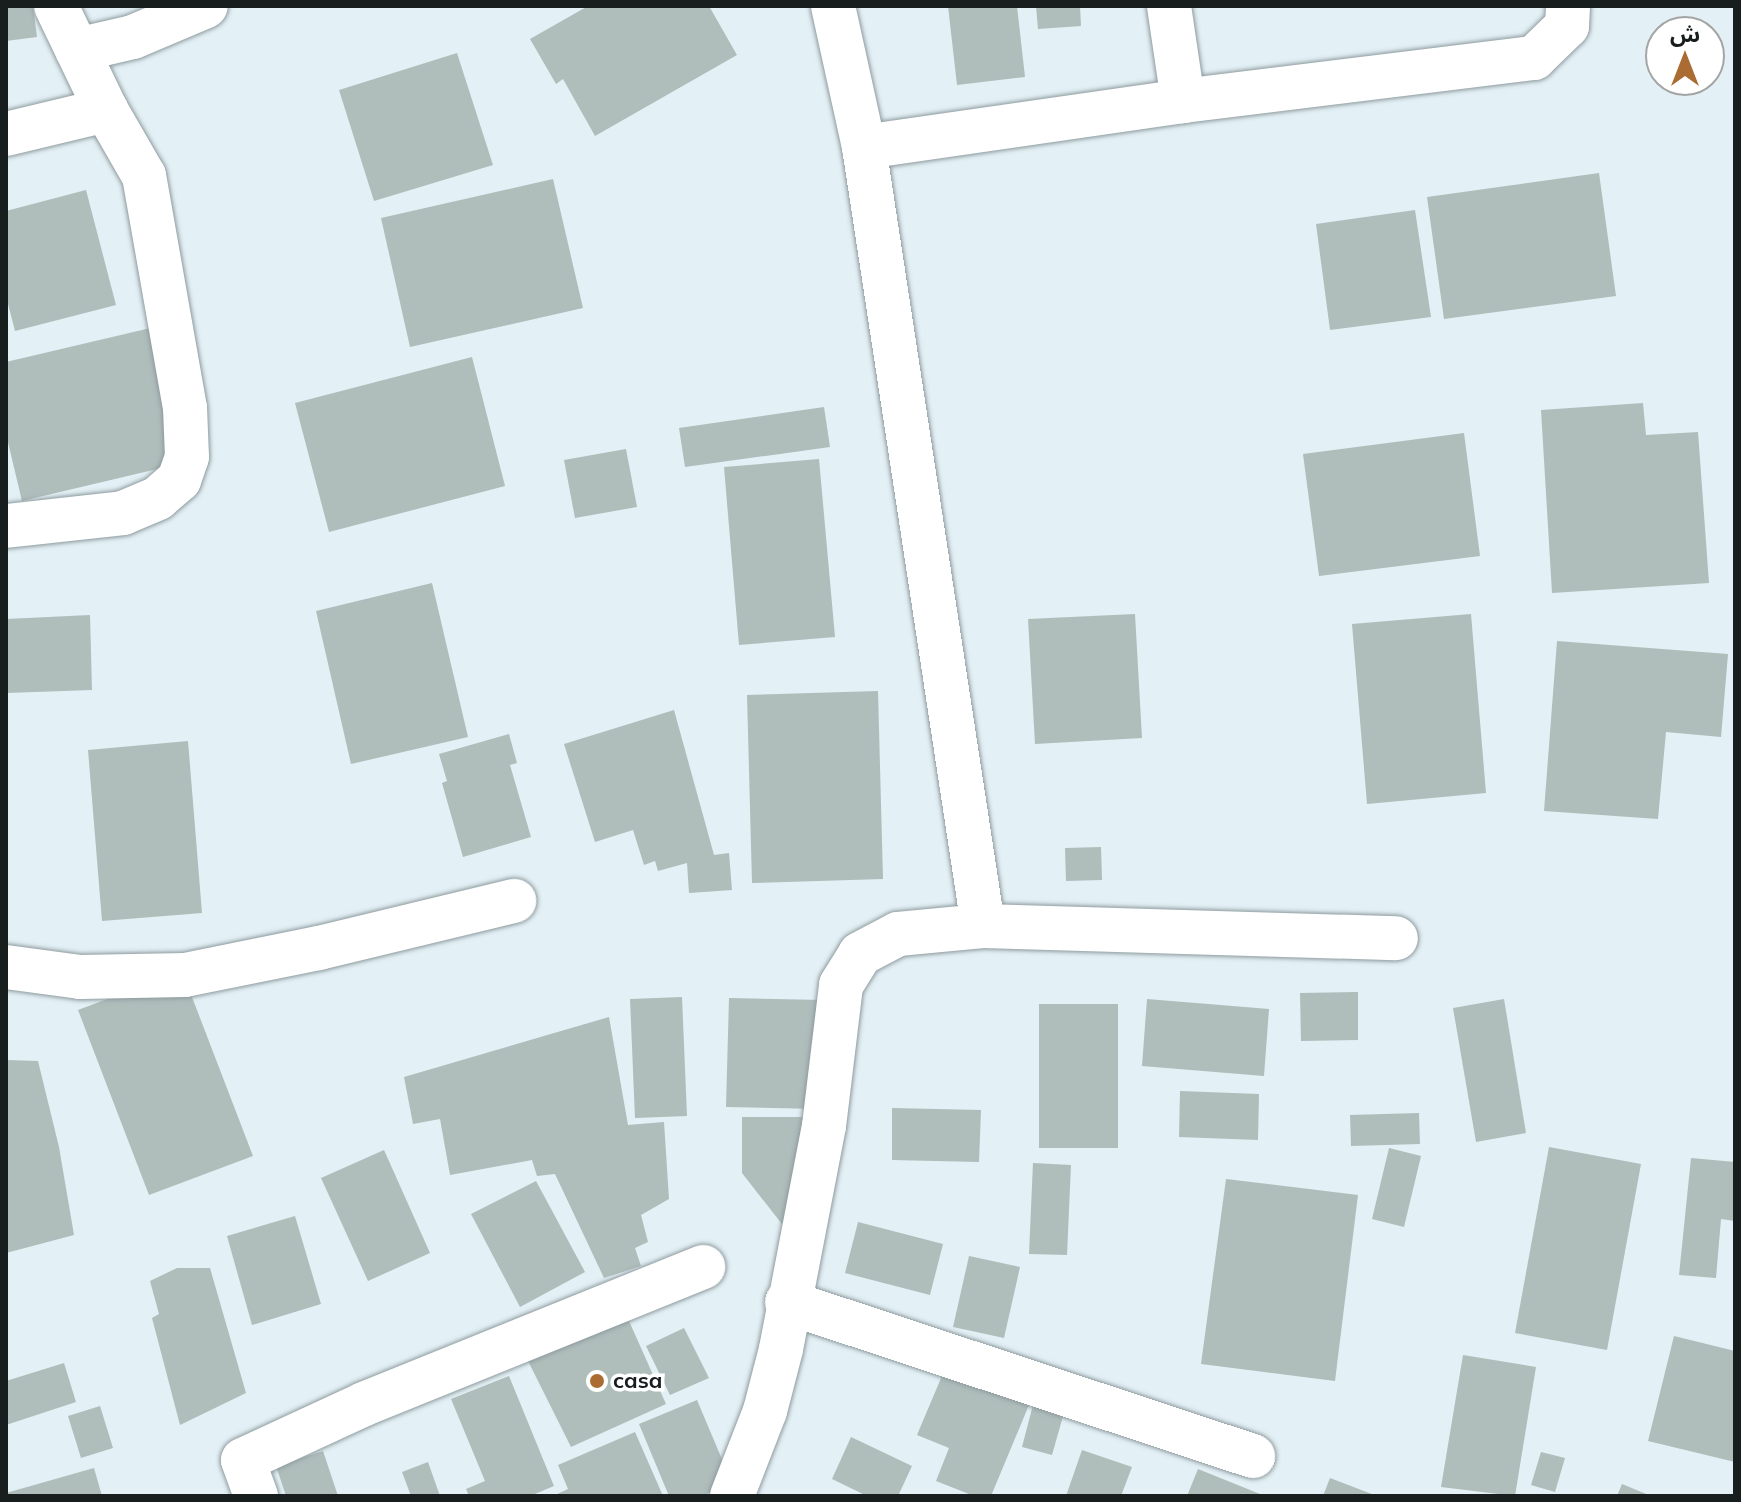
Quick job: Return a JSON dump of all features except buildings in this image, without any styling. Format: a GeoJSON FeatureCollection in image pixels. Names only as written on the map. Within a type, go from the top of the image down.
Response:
{"type":"FeatureCollection","features":[{"type":"Feature","properties":{"kind":"street"},"geometry":{"type":"LineString","coordinates":[[6,526],[123,513],[158,498],[179,480],[187,457],[185,408],[144,176],[106,110],[56,6]]}},
{"type":"Feature","properties":{"kind":"street"},"geometry":{"type":"LineString","coordinates":[[77,50],[133,37],[206,6]]}},
{"type":"Feature","properties":{"kind":"street"},"geometry":{"type":"LineString","coordinates":[[833,6],[864,147],[983,926]]}},
{"type":"Feature","properties":{"kind":"street"},"geometry":{"type":"LineString","coordinates":[[1169,6],[1183,101]]}},
{"type":"Feature","properties":{"kind":"street"},"geometry":{"type":"LineString","coordinates":[[864,147],[1183,101],[1534,58],[1567,26],[1568,6]]}},
{"type":"Feature","properties":{"kind":"street"},"geometry":{"type":"LineString","coordinates":[[6,134],[106,110]]}},
{"type":"Feature","properties":{"kind":"street"},"geometry":{"type":"LineString","coordinates":[[6,967],[80,977],[185,975],[319,948],[514,901]]}},
{"type":"Feature","properties":{"kind":"street"},"geometry":{"type":"LineString","coordinates":[[732,1496],[765,1411],[781,1349],[787,1302],[824,1126],[841,985],[860,954],[898,934],[983,926],[1396,938]]}},
{"type":"Feature","properties":{"kind":"street"},"geometry":{"type":"LineString","coordinates":[[256,1496],[243,1460],[364,1404],[703,1267]]}},
{"type":"Feature","properties":{"kind":"street"},"geometry":{"type":"LineString","coordinates":[[787,1302],[1253,1456]]}},
{"type":"Feature","properties":{"kind":"place","name":"casa"},"geometry":{"type":"Point","coordinates":[597,1381]}}]}
